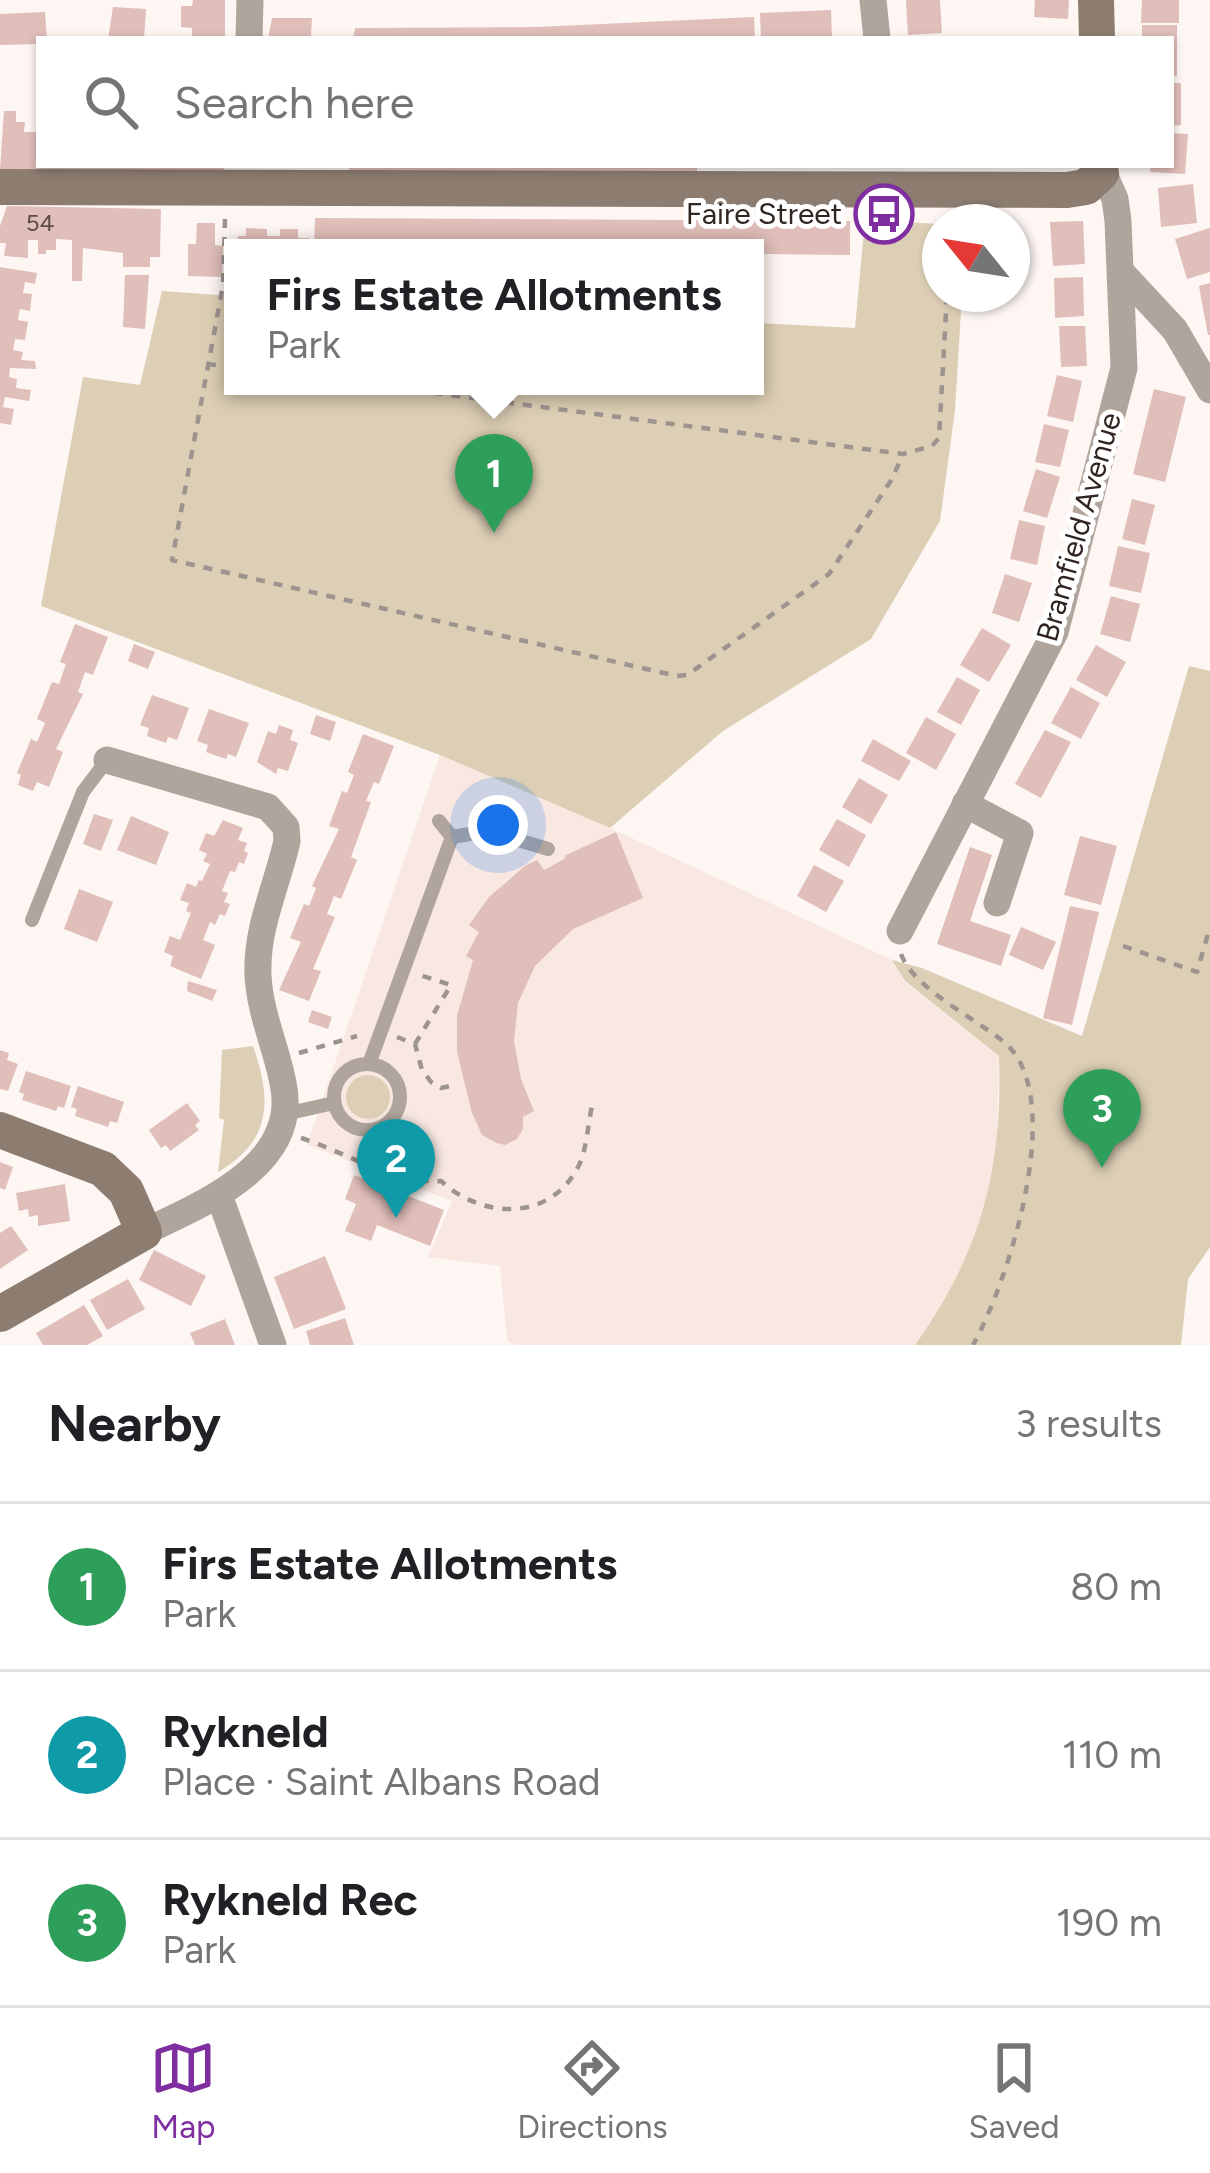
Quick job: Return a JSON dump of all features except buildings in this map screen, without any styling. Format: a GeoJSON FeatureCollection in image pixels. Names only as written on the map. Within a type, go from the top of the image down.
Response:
{"type":"FeatureCollection","features":[{"type":"Feature","properties":{"kind":"street"},"geometry":{"type":"LineString","coordinates":[[249,36],[250,0]]}},
{"type":"Feature","properties":{"kind":"street"},"geometry":{"type":"LineString","coordinates":[[873,0],[877,36]]}},
{"type":"Feature","properties":{"kind":"street"},"geometry":{"type":"LineString","coordinates":[[1096,0],[1097,36]]}},
{"type":"Feature","properties":{"kind":"street"},"geometry":{"type":"LineString","coordinates":[[0,187],[877,177],[1071,190],[1092,184],[1101,168]]}},
{"type":"Feature","properties":{"kind":"street","name":"Bramfield Avenue"},"geometry":{"type":"LineString","coordinates":[[900,931],[1055,632],[1124,368],[1123,274],[1114,199],[1101,168]]}},
{"type":"Feature","properties":{"kind":"street"},"geometry":{"type":"LineString","coordinates":[[1123,274],[1175,330],[1210,390]]}},
{"type":"Feature","properties":{"kind":"street"},"geometry":{"type":"LineString","coordinates":[[0,1313],[219,1195],[247,1175],[264,1155],[285,1114],[283,1078],[260,1002],[257,968],[262,930],[287,841],[286,826],[268,807],[106,760]]}},
{"type":"Feature","properties":{"kind":"street"},"geometry":{"type":"LineString","coordinates":[[965,804],[1020,833],[998,903]]}},
{"type":"Feature","properties":{"kind":"street"},"geometry":{"type":"LineString","coordinates":[[0,1130],[103,1168],[126,1191],[144,1232]]}},
{"type":"Feature","properties":{"kind":"street"},"geometry":{"type":"LineString","coordinates":[[219,1195],[273,1345]]}},
{"type":"Feature","properties":{"kind":"lane"},"geometry":{"type":"LineString","coordinates":[[32,920],[83,792],[106,760]]}},
{"type":"Feature","properties":{"kind":"lane"},"geometry":{"type":"LineString","coordinates":[[439,821],[452,837]]}},
{"type":"Feature","properties":{"kind":"lane"},"geometry":{"type":"LineString","coordinates":[[452,837],[488,830],[548,849]]}},
{"type":"Feature","properties":{"kind":"lane"},"geometry":{"type":"LineString","coordinates":[[369,1064],[452,837]]}},
{"type":"Feature","properties":{"kind":"lane"},"geometry":{"type":"LineString","coordinates":[[369,1064],[389,1072],[400,1092],[395,1114],[377,1128],[355,1128],[345,1122],[334,1103],[342,1075],[369,1064]]}},
{"type":"Feature","properties":{"kind":"lane"},"geometry":{"type":"LineString","coordinates":[[285,1114],[334,1103]]}},
{"type":"Feature","properties":{"kind":"path"},"geometry":{"type":"LineString","coordinates":[[231,239],[239,181]]}},
{"type":"Feature","properties":{"kind":"path"},"geometry":{"type":"LineString","coordinates":[[224,285],[172,560],[687,675],[829,574],[903,454]]}},
{"type":"Feature","properties":{"kind":"path"},"geometry":{"type":"LineString","coordinates":[[449,395],[903,454],[932,446],[939,438],[946,312]]}},
{"type":"Feature","properties":{"kind":"path"},"geometry":{"type":"LineString","coordinates":[[207,364],[224,366]]}},
{"type":"Feature","properties":{"kind":"path"},"geometry":{"type":"LineString","coordinates":[[1123,946],[1197,972],[1210,927]]}},
{"type":"Feature","properties":{"kind":"path"},"geometry":{"type":"LineString","coordinates":[[900,931],[899,949],[908,970],[1006,1044],[1029,1078],[1031,1145],[1022,1222],[973,1345]]}},
{"type":"Feature","properties":{"kind":"path"},"geometry":{"type":"LineString","coordinates":[[402,969],[452,985],[415,1044]]}},
{"type":"Feature","properties":{"kind":"path"},"geometry":{"type":"LineString","coordinates":[[308,1139],[400,1176],[441,1181],[482,1208],[510,1210],[538,1203],[572,1176],[580,1162],[592,1106]]}},
{"type":"Feature","properties":{"kind":"shaded area"},"geometry":{"type":"Polygon","coordinates":[[[865,220],[922,223],[922,312],[961,312],[955,410],[940,521],[871,639],[723,731],[610,828],[440,755],[41,606],[83,377],[140,385],[162,291],[224,295],[224,395],[764,395],[764,323],[855,328],[865,220]]]}},
{"type":"Feature","properties":{"kind":"shaded area"},"geometry":{"type":"Polygon","coordinates":[[[1189,666],[1210,671],[1210,1247],[1188,1279],[1181,1345],[915,1345],[957,1277],[983,1208],[997,1136],[999,1056],[905,981],[892,960],[922,968],[1082,1036],[1189,666]]]}},
{"type":"Feature","properties":{"kind":"shaded area"},"geometry":{"type":"Polygon","coordinates":[[[440,755],[610,828],[892,960],[905,982],[999,1056],[997,1150],[976,1239],[949,1297],[915,1345],[514,1345],[507,1340],[500,1266],[428,1257],[452,1201],[307,1145],[440,755]]]}},
{"type":"Feature","properties":{"kind":"shaded area"},"geometry":{"type":"Polygon","coordinates":[[[253,1046],[263,1084],[263,1118],[249,1147],[218,1172],[224,1120],[219,1118],[222,1050],[253,1046]]]}},
{"type":"Feature","properties":{"kind":"shaded area"},"geometry":{"type":"Polygon","coordinates":[[[368,1075],[383,1082],[390,1097],[383,1112],[368,1119],[353,1112],[346,1097],[353,1082],[368,1075]]]}},
{"type":"Feature","properties":{"kind":"place","name":"Faire Street"},"geometry":{"type":"Point","coordinates":[884,214]}},
{"type":"Feature","properties":{"kind":"place","name":"Firs Estate Allotments"},"geometry":{"type":"Point","coordinates":[494,533]}},
{"type":"Feature","properties":{"kind":"place","name":"Rykneld Rec"},"geometry":{"type":"Point","coordinates":[1102,1168]}},
{"type":"Feature","properties":{"kind":"place","name":"Rykneld"},"geometry":{"type":"Point","coordinates":[396,1218]}}]}
